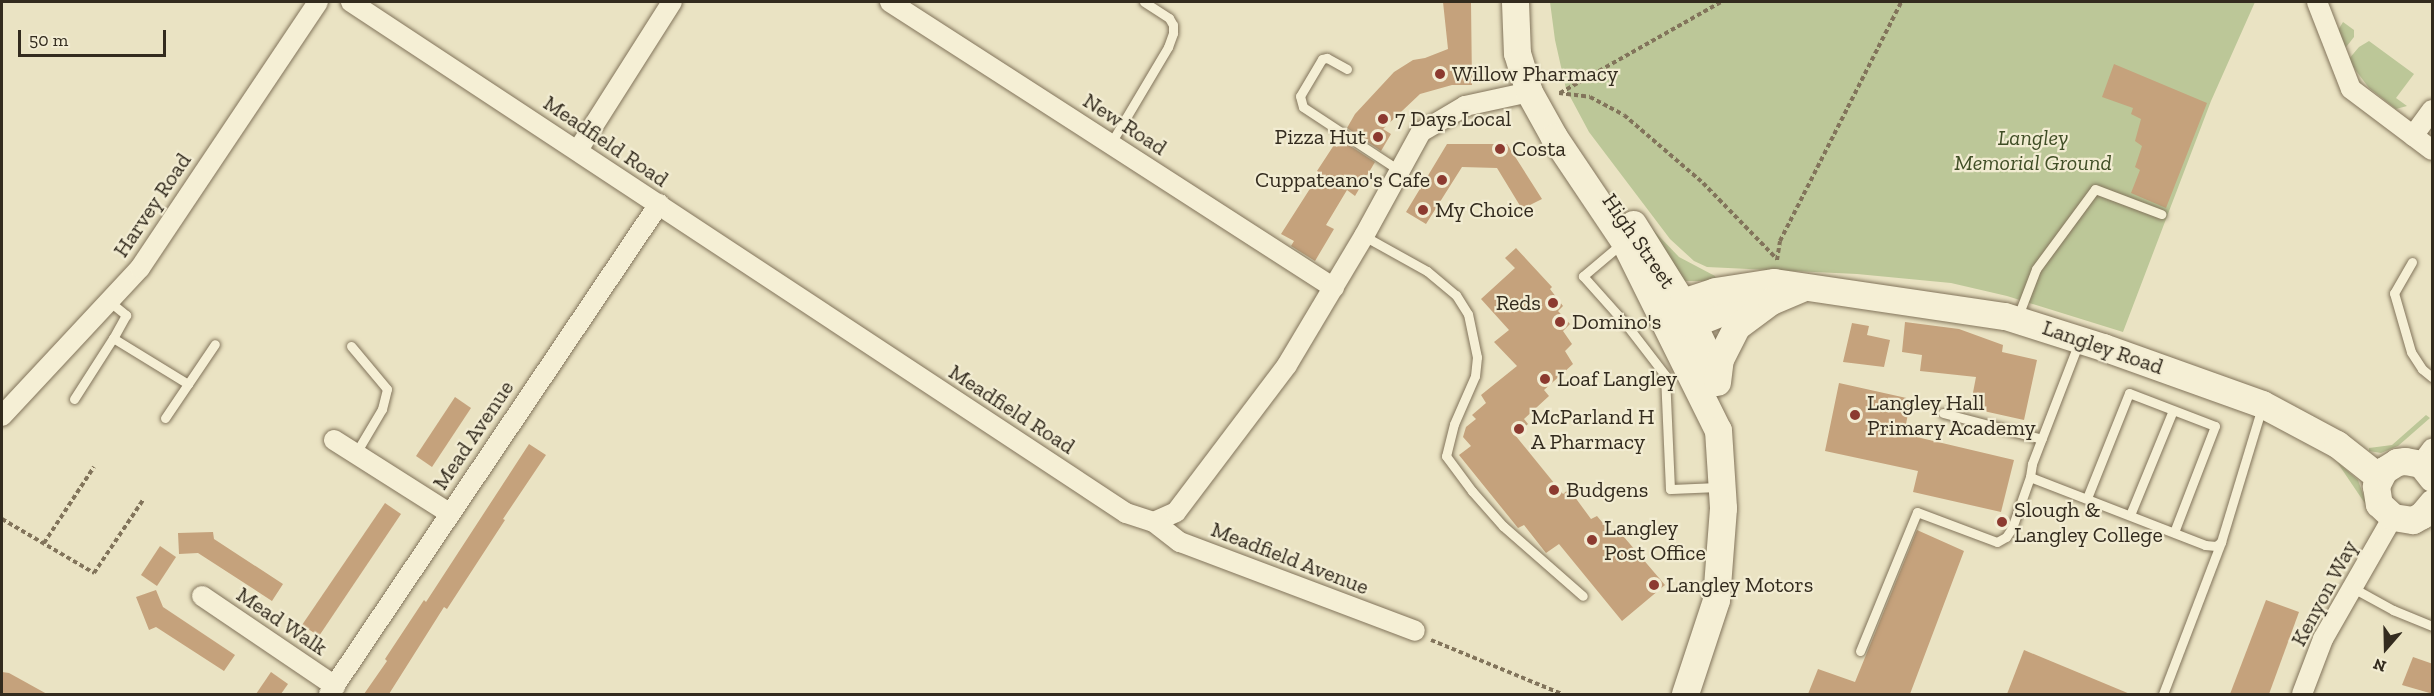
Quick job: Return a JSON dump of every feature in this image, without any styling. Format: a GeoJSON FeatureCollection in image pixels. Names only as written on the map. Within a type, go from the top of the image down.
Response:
{"type":"FeatureCollection","features":[{"type":"Feature","properties":{"kind":"main road","name":"High Street"},"geometry":{"type":"LineString","coordinates":[[1515,2],[1517,53],[1542,97],[1554,137],[1624,241],[1681,318]]}},
{"type":"Feature","properties":{"kind":"main road","name":"High Street"},"geometry":{"type":"LineString","coordinates":[[1554,137],[1623,210],[1681,318]]}},
{"type":"Feature","properties":{"kind":"main road","name":"Langley Road"},"geometry":{"type":"LineString","coordinates":[[1681,318],[1715,291],[1775,270],[1802,288]]}},
{"type":"Feature","properties":{"kind":"main road","name":"Langley Road"},"geometry":{"type":"LineString","coordinates":[[1681,318],[1774,292],[1802,288],[2017,318],[2262,404],[2337,444],[2379,477]]}},
{"type":"Feature","properties":{"kind":"main road"},"geometry":{"type":"LineString","coordinates":[[1685,694],[1716,600],[1723,508],[1718,430],[1720,359],[1729,336],[1736,327],[1771,301],[1802,288]]}},
{"type":"Feature","properties":{"kind":"main road"},"geometry":{"type":"LineString","coordinates":[[1681,318],[1718,374]]}},
{"type":"Feature","properties":{"kind":"main road"},"geometry":{"type":"LineString","coordinates":[[1681,318],[1718,430]]}},
{"type":"Feature","properties":{"kind":"main road"},"geometry":{"type":"LineString","coordinates":[[2429,464],[2405,460],[2397,462],[2384,470],[2379,477],[2376,495],[2385,512],[2393,517],[2413,520],[2422,515],[2433,503]]}},
{"type":"Feature","properties":{"kind":"street","name":"Harvey Road"},"geometry":{"type":"LineString","coordinates":[[2,416],[140,268],[318,2]]}},
{"type":"Feature","properties":{"kind":"street","name":"Meadfield Road"},"geometry":{"type":"LineString","coordinates":[[351,2],[1126,513],[1154,522]]}},
{"type":"Feature","properties":{"kind":"street"},"geometry":{"type":"LineString","coordinates":[[578,150],[672,2]]}},
{"type":"Feature","properties":{"kind":"street","name":"New Road"},"geometry":{"type":"LineString","coordinates":[[890,2],[1334,288]]}},
{"type":"Feature","properties":{"kind":"street"},"geometry":{"type":"LineString","coordinates":[[2318,2],[2351,89],[2433,150]]}},
{"type":"Feature","properties":{"kind":"street"},"geometry":{"type":"LineString","coordinates":[[1154,522],[1176,512],[1287,365],[1364,236],[1421,132],[1465,106],[1542,97]]}},
{"type":"Feature","properties":{"kind":"street"},"geometry":{"type":"LineString","coordinates":[[2413,136],[2433,110]]}},
{"type":"Feature","properties":{"kind":"street","name":"Mead Avenue"},"geometry":{"type":"LineString","coordinates":[[332,690],[659,204]]}},
{"type":"Feature","properties":{"kind":"street"},"geometry":{"type":"LineString","coordinates":[[334,440],[449,513]]}},
{"type":"Feature","properties":{"kind":"street","name":"Kenyon Way"},"geometry":{"type":"LineString","coordinates":[[2302,694],[2323,639],[2393,517]]}},
{"type":"Feature","properties":{"kind":"street","name":"Meadfield Avenue"},"geometry":{"type":"LineString","coordinates":[[1154,522],[1180,542],[1414,631]]}},
{"type":"Feature","properties":{"kind":"street","name":"Mead Walk"},"geometry":{"type":"LineString","coordinates":[[202,596],[332,690]]}},
{"type":"Feature","properties":{"kind":"lane"},"geometry":{"type":"LineString","coordinates":[[1111,143],[1168,47],[1173,33],[1173,25],[1169,18],[1144,2]]}},
{"type":"Feature","properties":{"kind":"lane"},"geometry":{"type":"LineString","coordinates":[[1347,69],[1328,58],[1322,59],[1300,96],[1303,107],[1400,171]]}},
{"type":"Feature","properties":{"kind":"lane"},"geometry":{"type":"LineString","coordinates":[[2017,318],[2036,269],[2095,189],[2161,214]]}},
{"type":"Feature","properties":{"kind":"lane"},"geometry":{"type":"LineString","coordinates":[[1364,236],[1427,271],[1456,295],[1468,314],[1477,357],[1475,376],[1454,424],[1446,456],[1472,491],[1503,526],[1583,596]]}},
{"type":"Feature","properties":{"kind":"lane"},"geometry":{"type":"LineString","coordinates":[[1624,241],[1583,276],[1625,323],[1665,375],[1668,403],[1666,447],[1670,489],[1721,487]]}},
{"type":"Feature","properties":{"kind":"lane"},"geometry":{"type":"LineString","coordinates":[[2412,262],[2394,293],[2411,352],[2422,369],[2433,377]]}},
{"type":"Feature","properties":{"kind":"lane"},"geometry":{"type":"LineString","coordinates":[[74,399],[126,315],[110,302]]}},
{"type":"Feature","properties":{"kind":"lane"},"geometry":{"type":"LineString","coordinates":[[113,338],[188,384]]}},
{"type":"Feature","properties":{"kind":"lane"},"geometry":{"type":"LineString","coordinates":[[1860,651],[1917,512],[1997,542],[2006,537],[2012,528],[2042,439],[2080,339]]}},
{"type":"Feature","properties":{"kind":"lane"},"geometry":{"type":"LineString","coordinates":[[165,418],[214,344]]}},
{"type":"Feature","properties":{"kind":"lane"},"geometry":{"type":"LineString","coordinates":[[351,346],[387,389],[382,409],[356,453]]}},
{"type":"Feature","properties":{"kind":"lane"},"geometry":{"type":"LineString","coordinates":[[2087,498],[2129,393],[2215,426],[2174,532]]}},
{"type":"Feature","properties":{"kind":"lane"},"geometry":{"type":"LineString","coordinates":[[2163,694],[2221,542],[2262,404]]}},
{"type":"Feature","properties":{"kind":"lane"},"geometry":{"type":"LineString","coordinates":[[2130,515],[2173,410]]}},
{"type":"Feature","properties":{"kind":"lane"},"geometry":{"type":"LineString","coordinates":[[1943,413],[2042,439]]}},
{"type":"Feature","properties":{"kind":"lane"},"geometry":{"type":"LineString","coordinates":[[2030,477],[2205,545],[2216,546],[2221,542]]}},
{"type":"Feature","properties":{"kind":"lane"},"geometry":{"type":"LineString","coordinates":[[2352,588],[2393,610],[2433,626]]}},
{"type":"Feature","properties":{"kind":"path"},"geometry":{"type":"LineString","coordinates":[[1542,97],[1721,2]]}},
{"type":"Feature","properties":{"kind":"path"},"geometry":{"type":"LineString","coordinates":[[1775,270],[1780,241],[1901,2]]}},
{"type":"Feature","properties":{"kind":"path"},"geometry":{"type":"LineString","coordinates":[[1542,97],[1590,96],[1624,115],[1703,183],[1775,270]]}},
{"type":"Feature","properties":{"kind":"path"},"geometry":{"type":"LineString","coordinates":[[44,543],[94,467]]}},
{"type":"Feature","properties":{"kind":"path"},"geometry":{"type":"LineString","coordinates":[[2,519],[94,573],[143,500]]}},
{"type":"Feature","properties":{"kind":"path"},"geometry":{"type":"LineString","coordinates":[[1414,631],[1562,694]]}},
{"type":"Feature","properties":{"kind":"green space","name":"Langley Memorial Ground"},"geometry":{"type":"Polygon","coordinates":[[[1550,2],[2255,2],[2211,101],[2123,332],[2007,296],[1951,283],[1857,274],[1707,267],[1694,261],[1670,239],[1589,132],[1566,89],[1555,40],[1550,2]]]}},
{"type":"Feature","properties":{"kind":"green space"},"geometry":{"type":"Polygon","coordinates":[[[2343,22],[2354,30],[2354,37],[2343,51],[2337,32],[2343,22]]]}},
{"type":"Feature","properties":{"kind":"green space"},"geometry":{"type":"Polygon","coordinates":[[[2369,41],[2414,74],[2396,98],[2407,106],[2396,109],[2369,88],[2348,60],[2359,47],[2369,41]]]}},
{"type":"Feature","properties":{"kind":"green space"},"geometry":{"type":"Polygon","coordinates":[[[1635,211],[1679,257],[1715,276],[1716,281],[1683,281],[1632,212],[1635,211]]]}},
{"type":"Feature","properties":{"kind":"green space"},"geometry":{"type":"Polygon","coordinates":[[[2426,415],[2430,418],[2398,446],[2381,453],[2369,451],[2369,448],[2392,445],[2426,415]]]}},
{"type":"Feature","properties":{"kind":"green space"},"geometry":{"type":"Polygon","coordinates":[[[2337,462],[2358,480],[2368,508],[2337,462]]]}},
{"type":"Feature","properties":{"kind":"building"},"geometry":{"type":"Polygon","coordinates":[[[1443,2],[1471,2],[1472,85],[1452,85],[1420,94],[1383,129],[1391,134],[1381,151],[1347,128],[1355,114],[1394,72],[1413,60],[1448,49],[1443,2]]]}},
{"type":"Feature","properties":{"kind":"building"},"geometry":{"type":"Polygon","coordinates":[[[2114,64],[2207,103],[2166,208],[2131,193],[2140,170],[2135,167],[2142,146],[2135,141],[2141,119],[2131,114],[2133,108],[2102,97],[2114,64]]]}},
{"type":"Feature","properties":{"kind":"building"},"geometry":{"type":"Polygon","coordinates":[[[1341,140],[1375,162],[1355,196],[1347,190],[1326,225],[1334,229],[1315,261],[1291,246],[1294,241],[1281,234],[1320,173],[1317,171],[1334,145],[1337,147],[1341,140]]]}},
{"type":"Feature","properties":{"kind":"building"},"geometry":{"type":"Polygon","coordinates":[[[1447,144],[1507,144],[1542,199],[1522,209],[1497,168],[1462,167],[1426,224],[1406,212],[1447,144]]]}},
{"type":"Feature","properties":{"kind":"building"},"geometry":{"type":"Polygon","coordinates":[[[1516,248],[1552,287],[1550,289],[1563,306],[1558,311],[1570,324],[1563,331],[1572,344],[1565,351],[1573,364],[1544,390],[1549,396],[1524,419],[1528,424],[1515,435],[1563,494],[1569,489],[1591,519],[1597,516],[1612,534],[1618,530],[1665,585],[1622,621],[1559,544],[1546,553],[1524,525],[1518,528],[1459,455],[1471,446],[1463,437],[1466,427],[1476,419],[1472,415],[1486,403],[1481,395],[1517,366],[1494,342],[1509,330],[1481,299],[1515,268],[1505,258],[1516,248]]]}},
{"type":"Feature","properties":{"kind":"building"},"geometry":{"type":"Polygon","coordinates":[[[1905,322],[1959,329],[2003,345],[2002,352],[2037,360],[2024,420],[1970,408],[1976,377],[1920,371],[1922,355],[1902,352],[1905,322]]]}},
{"type":"Feature","properties":{"kind":"building"},"geometry":{"type":"Polygon","coordinates":[[[1852,323],[1869,326],[1867,335],[1890,340],[1884,367],[1843,362],[1852,323]]]}},
{"type":"Feature","properties":{"kind":"building"},"geometry":{"type":"Polygon","coordinates":[[[1839,383],[1911,399],[1904,434],[2014,460],[2001,512],[1913,492],[1918,471],[1825,451],[1839,383]]]}},
{"type":"Feature","properties":{"kind":"building"},"geometry":{"type":"Polygon","coordinates":[[[455,397],[471,408],[432,467],[416,456],[455,397]]]}},
{"type":"Feature","properties":{"kind":"building"},"geometry":{"type":"Polygon","coordinates":[[[529,444],[546,455],[447,609],[444,607],[389,694],[364,694],[387,661],[385,659],[424,600],[426,602],[529,444]]]}},
{"type":"Feature","properties":{"kind":"building"},"geometry":{"type":"Polygon","coordinates":[[[385,503],[401,514],[319,636],[302,625],[385,503]]]}},
{"type":"Feature","properties":{"kind":"building"},"geometry":{"type":"Polygon","coordinates":[[[1917,530],[1964,551],[1910,694],[1808,694],[1818,669],[1855,682],[1917,530]]]}},
{"type":"Feature","properties":{"kind":"building"},"geometry":{"type":"Polygon","coordinates":[[[213,532],[214,539],[283,584],[272,601],[198,553],[179,554],[178,533],[213,532]]]}},
{"type":"Feature","properties":{"kind":"building"},"geometry":{"type":"Polygon","coordinates":[[[160,546],[176,557],[157,586],[141,575],[160,546]]]}},
{"type":"Feature","properties":{"kind":"building"},"geometry":{"type":"Polygon","coordinates":[[[156,590],[163,607],[235,655],[224,671],[156,627],[149,630],[136,597],[156,590]]]}},
{"type":"Feature","properties":{"kind":"building"},"geometry":{"type":"Polygon","coordinates":[[[2266,600],[2299,612],[2269,694],[2230,694],[2266,600]]]}},
{"type":"Feature","properties":{"kind":"building"},"geometry":{"type":"Polygon","coordinates":[[[2024,650],[2130,694],[2007,694],[2024,650]]]}},
{"type":"Feature","properties":{"kind":"building"},"geometry":{"type":"Polygon","coordinates":[[[2413,657],[2433,664],[2433,694],[2402,685],[2413,657]]]}},
{"type":"Feature","properties":{"kind":"building"},"geometry":{"type":"Polygon","coordinates":[[[2,672],[9,673],[47,694],[2,694],[2,672]]]}},
{"type":"Feature","properties":{"kind":"building"},"geometry":{"type":"Polygon","coordinates":[[[271,672],[288,684],[281,694],[256,694],[271,672]]]}},
{"type":"Feature","properties":{"kind":"place","name":"Willow Pharmacy"},"geometry":{"type":"Point","coordinates":[1440,74]}},
{"type":"Feature","properties":{"kind":"place","name":"7 Days Local"},"geometry":{"type":"Point","coordinates":[1383,119]}},
{"type":"Feature","properties":{"kind":"place","name":"Pizza Hut"},"geometry":{"type":"Point","coordinates":[1378,137]}},
{"type":"Feature","properties":{"kind":"place","name":"Costa"},"geometry":{"type":"Point","coordinates":[1500,149]}},
{"type":"Feature","properties":{"kind":"place","name":"Cuppateano's Cafe"},"geometry":{"type":"Point","coordinates":[1442,180]}},
{"type":"Feature","properties":{"kind":"place","name":"My Choice"},"geometry":{"type":"Point","coordinates":[1423,210]}},
{"type":"Feature","properties":{"kind":"place","name":"Reds"},"geometry":{"type":"Point","coordinates":[1553,303]}},
{"type":"Feature","properties":{"kind":"place","name":"Domino's"},"geometry":{"type":"Point","coordinates":[1560,322]}},
{"type":"Feature","properties":{"kind":"place","name":"Loaf Langley"},"geometry":{"type":"Point","coordinates":[1545,379]}},
{"type":"Feature","properties":{"kind":"place","name":"Langley Hall Primary Academy"},"geometry":{"type":"Point","coordinates":[1855,415]}},
{"type":"Feature","properties":{"kind":"place","name":"McParland H A Pharmacy"},"geometry":{"type":"Point","coordinates":[1519,429]}},
{"type":"Feature","properties":{"kind":"place","name":"Budgens"},"geometry":{"type":"Point","coordinates":[1554,490]}},
{"type":"Feature","properties":{"kind":"place","name":"Slough & Langley College"},"geometry":{"type":"Point","coordinates":[2002,522]}},
{"type":"Feature","properties":{"kind":"place","name":"Langley Post Office"},"geometry":{"type":"Point","coordinates":[1592,540]}},
{"type":"Feature","properties":{"kind":"place","name":"Langley Motors"},"geometry":{"type":"Point","coordinates":[1654,585]}}]}
